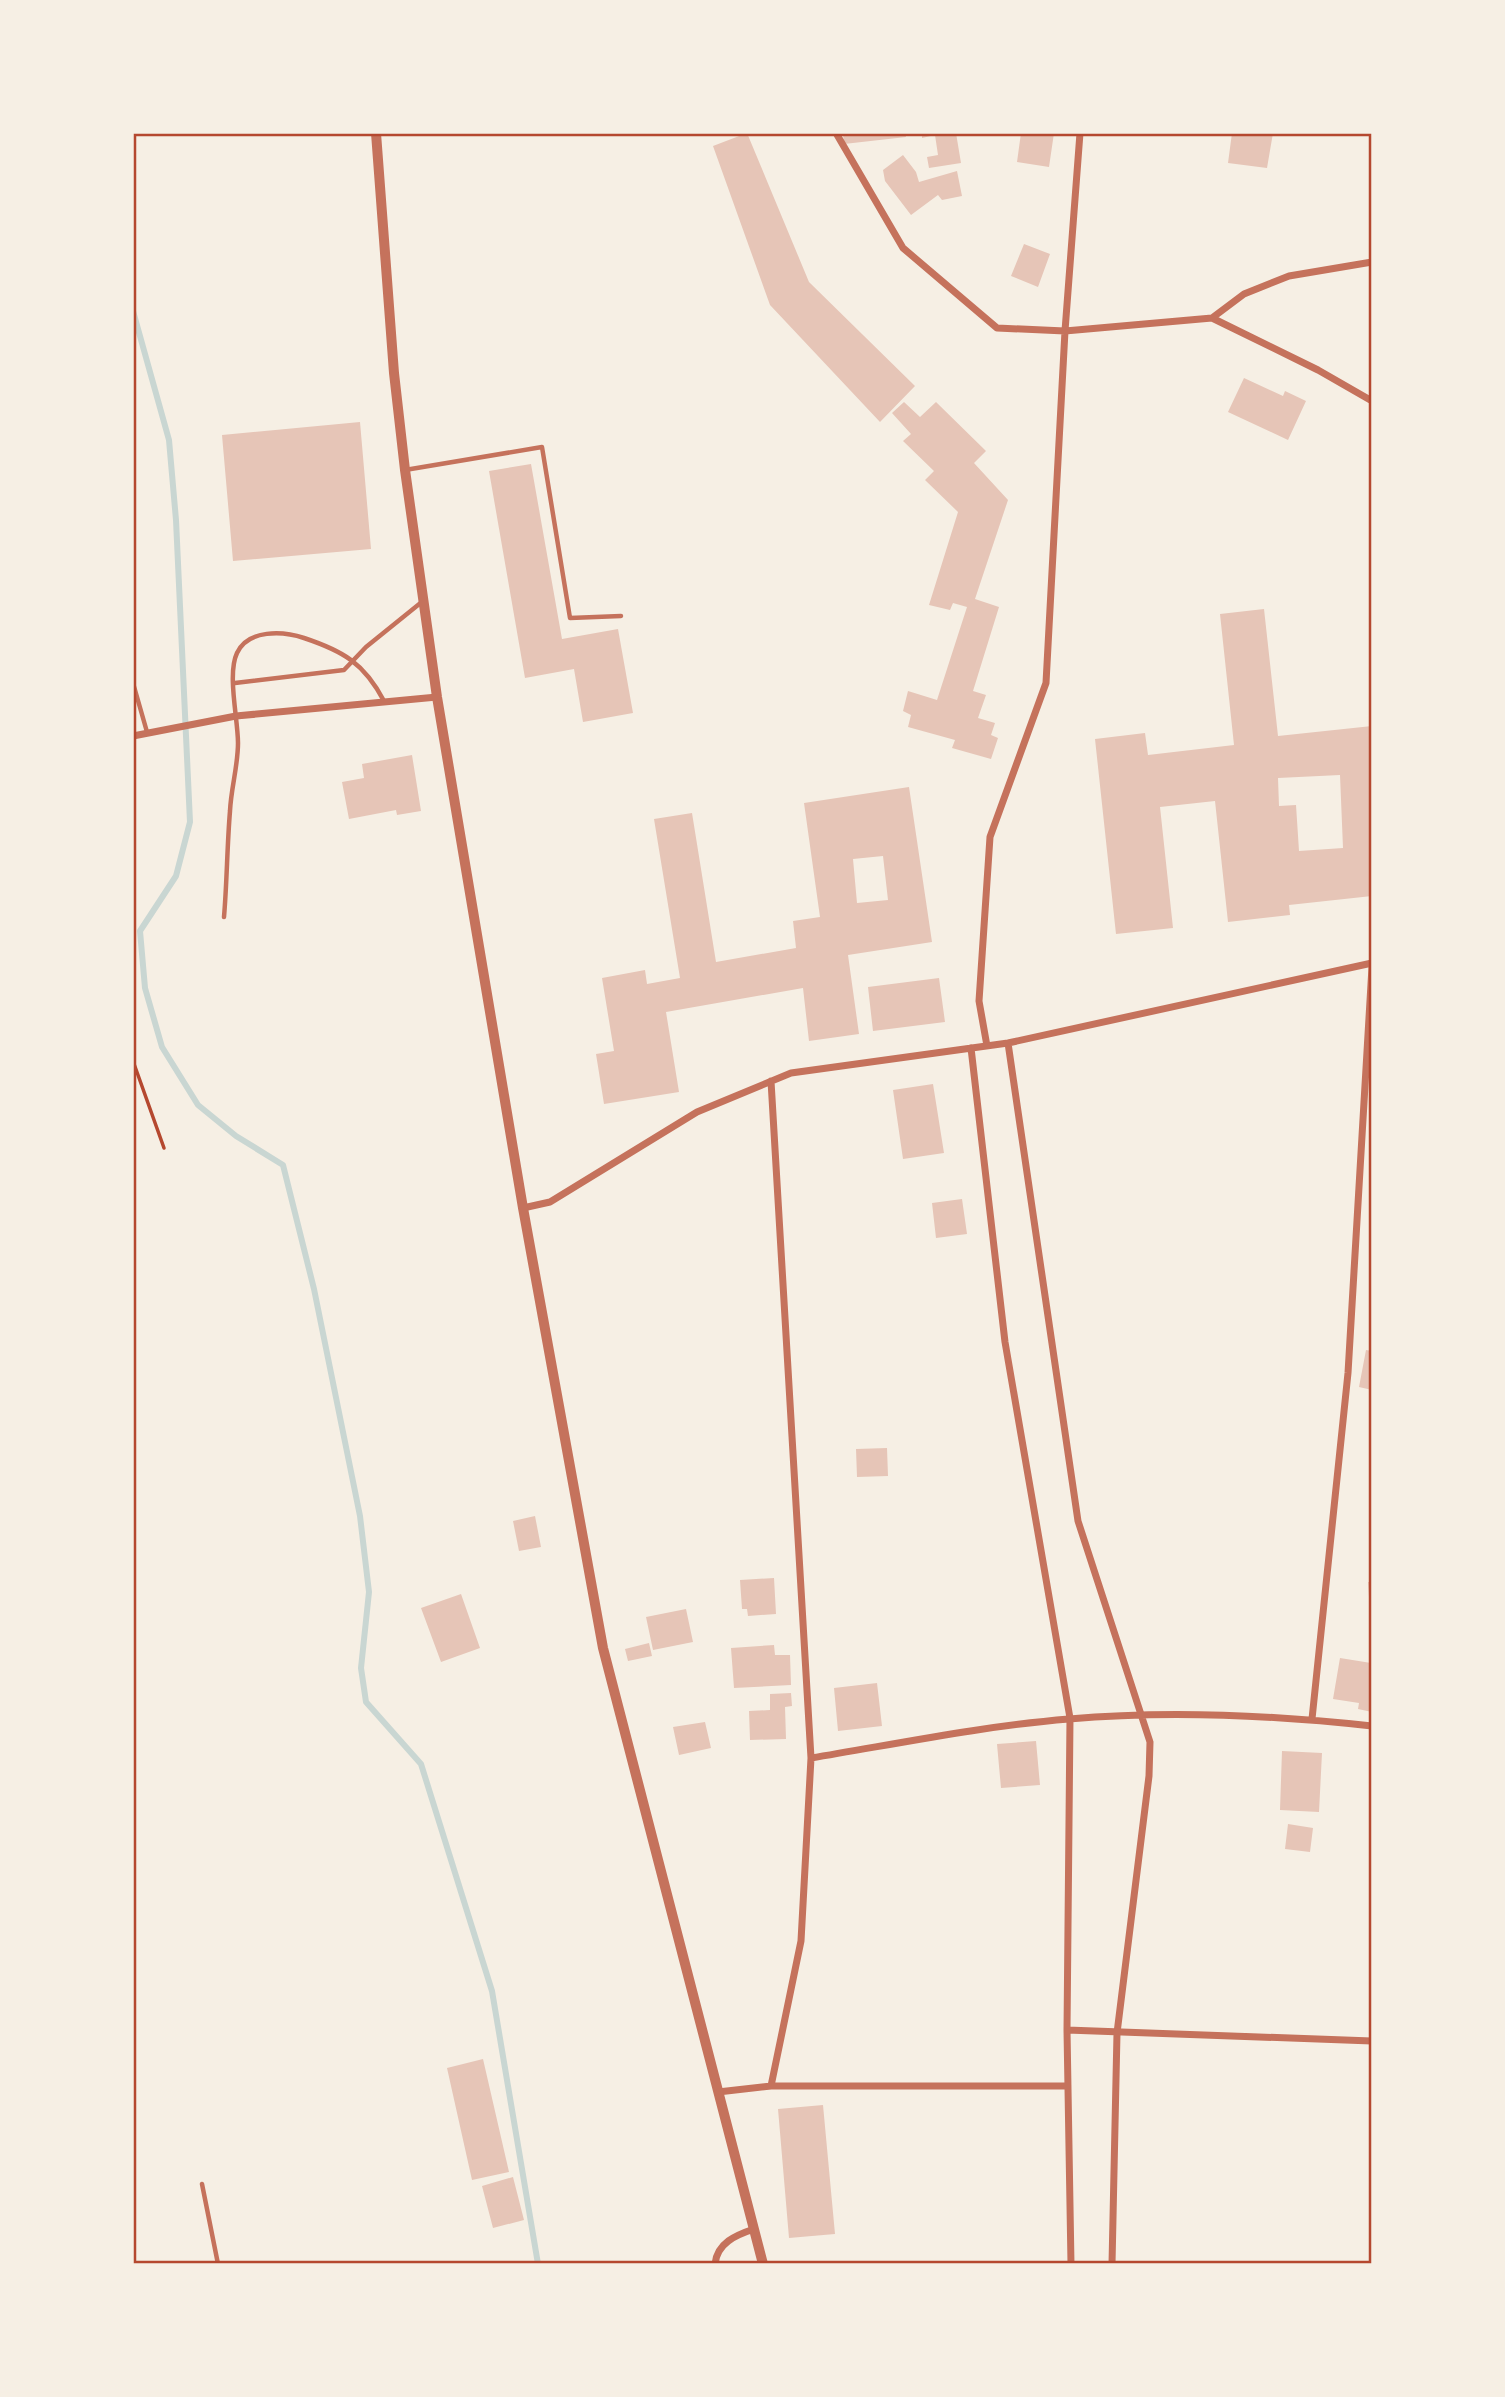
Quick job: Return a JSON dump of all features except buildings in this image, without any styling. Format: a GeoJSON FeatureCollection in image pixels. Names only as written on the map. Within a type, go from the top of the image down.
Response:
{"type":"FeatureCollection","features":[{"type":"Feature","properties":{"kind":"street"},"geometry":{"type":"LineString","coordinates":[[376,133],[394,373],[405,470],[437,697],[523,1208],[603,1648],[763,2264]]}},
{"type":"Feature","properties":{"kind":"street"},"geometry":{"type":"LineString","coordinates":[[836,133],[903,248],[997,328],[1065,331],[1212,318],[1318,370],[1372,401]]}},
{"type":"Feature","properties":{"kind":"street"},"geometry":{"type":"LineString","coordinates":[[987,1046],[979,1001],[990,837],[1046,683],[1065,331],[1080,133]]}},
{"type":"Feature","properties":{"kind":"street"},"geometry":{"type":"LineString","coordinates":[[1212,318],[1244,294],[1289,276],[1372,262]]}},
{"type":"Feature","properties":{"kind":"street"},"geometry":{"type":"LineString","coordinates":[[133,736],[236,716],[437,697]]}},
{"type":"Feature","properties":{"kind":"street"},"geometry":{"type":"LineString","coordinates":[[523,1208],[550,1202],[697,1112],[792,1073],[1008,1043],[1372,965],[1348,1373],[1312,1719]]}},
{"type":"Feature","properties":{"kind":"street"},"geometry":{"type":"LineString","coordinates":[[1008,1043],[1078,1521],[1150,1742],[1149,1776],[1117,2033],[1112,2264]]}},
{"type":"Feature","properties":{"kind":"street"},"geometry":{"type":"LineString","coordinates":[[971,1048],[1005,1342],[1070,1718],[1067,2086],[1071,2264]]}},
{"type":"Feature","properties":{"kind":"street"},"geometry":{"type":"LineString","coordinates":[[771,1081],[811,1758],[802,1941],[771,2086]]}},
{"type":"Feature","properties":{"kind":"street"},"geometry":{"type":"LineString","coordinates":[[811,1758],[1070,1718],[1143,1714],[1312,1719],[1372,1726]]}},
{"type":"Feature","properties":{"kind":"street"},"geometry":{"type":"LineString","coordinates":[[1067,2030],[1372,2041]]}},
{"type":"Feature","properties":{"kind":"street"},"geometry":{"type":"LineString","coordinates":[[718,2092],[771,2086],[1067,2086]]}},
{"type":"Feature","properties":{"kind":"street"},"geometry":{"type":"LineString","coordinates":[[715,2264],[715,2259],[730,2238],[754,2229]]}},
{"type":"Feature","properties":{"kind":"lane"},"geometry":{"type":"LineString","coordinates":[[405,470],[542,447],[570,618],[621,616]]}},
{"type":"Feature","properties":{"kind":"lane"},"geometry":{"type":"LineString","coordinates":[[234,683],[344,670],[356,661],[366,647],[424,600]]}},
{"type":"Feature","properties":{"kind":"lane"},"geometry":{"type":"LineString","coordinates":[[224,917],[229,868],[230,812],[238,764],[234,683],[236,654],[243,644],[271,632],[294,635],[356,661],[375,682],[384,701]]}},
{"type":"Feature","properties":{"kind":"lane"},"geometry":{"type":"LineString","coordinates":[[133,683],[148,734]]}},
{"type":"Feature","properties":{"kind":"lane"},"geometry":{"type":"LineString","coordinates":[[202,2184],[218,2264]]}},
{"type":"Feature","properties":{"kind":"path"},"geometry":{"type":"LineString","coordinates":[[133,1061],[164,1148]]}},
{"type":"Feature","properties":{"kind":"waterway"},"geometry":{"type":"LineString","coordinates":[[133,311],[169,440],[176,520],[190,822],[176,876],[140,931],[145,988],[162,1047],[198,1105],[236,1136],[283,1165],[314,1289],[360,1516],[369,1592],[361,1668],[366,1702],[421,1764],[492,1991],[538,2264]]}}]}
